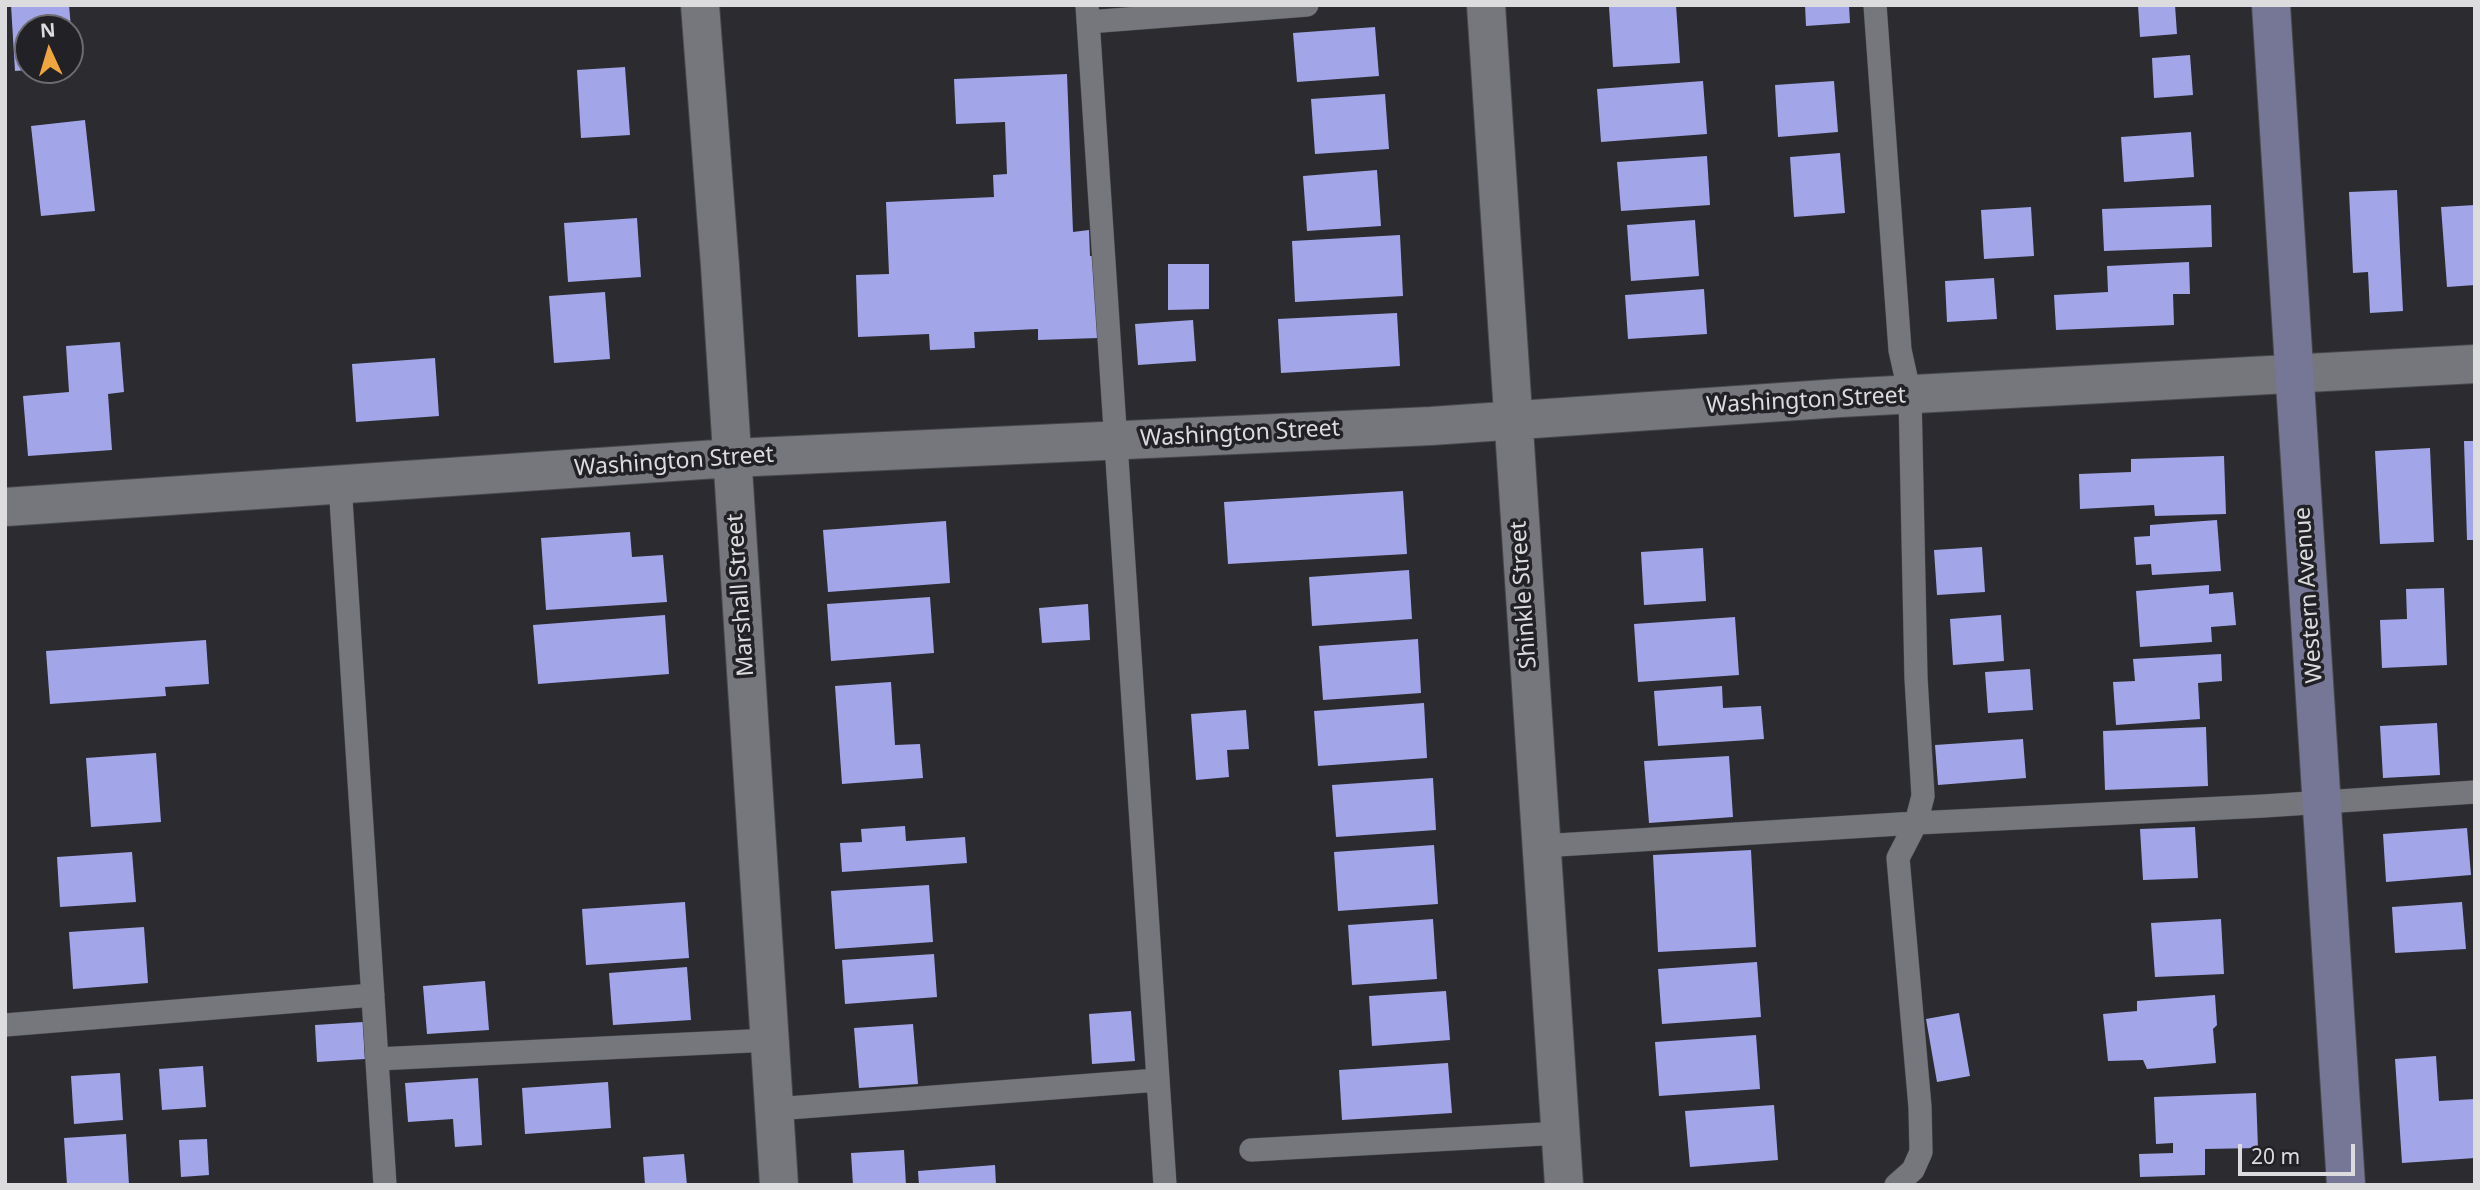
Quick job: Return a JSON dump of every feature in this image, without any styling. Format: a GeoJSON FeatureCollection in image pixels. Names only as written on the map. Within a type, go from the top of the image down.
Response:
{"type":"FeatureCollection","features":[{"type":"Feature","properties":{"kind":"main road","name":"Western Avenue"},"geometry":{"type":"LineString","coordinates":[[2270,5],[2346,1185]]}},
{"type":"Feature","properties":{"kind":"street","name":"Marshall Street"},"geometry":{"type":"LineString","coordinates":[[700,5],[779,1185]]}},
{"type":"Feature","properties":{"kind":"street","name":"Shinkle Street"},"geometry":{"type":"LineString","coordinates":[[1486,5],[1564,1185]]}},
{"type":"Feature","properties":{"kind":"street","name":"Washington Street"},"geometry":{"type":"LineString","coordinates":[[5,507],[732,457],[1512,420],[2475,364]]}},
{"type":"Feature","properties":{"kind":"lane"},"geometry":{"type":"LineString","coordinates":[[1165,1185],[1088,14],[1307,5]]}},
{"type":"Feature","properties":{"kind":"lane"},"geometry":{"type":"LineString","coordinates":[[1875,5],[1900,350],[1910,395],[1916,678],[1923,796],[1916,823],[1898,858],[1920,1107],[1920,1152],[1913,1170],[1896,1185]]}},
{"type":"Feature","properties":{"kind":"lane"},"geometry":{"type":"LineString","coordinates":[[340,484],[385,1185]]}},
{"type":"Feature","properties":{"kind":"lane"},"geometry":{"type":"LineString","coordinates":[[1541,846],[2475,792]]}},
{"type":"Feature","properties":{"kind":"lane"},"geometry":{"type":"LineString","coordinates":[[5,1025],[373,995]]}},
{"type":"Feature","properties":{"kind":"lane"},"geometry":{"type":"LineString","coordinates":[[377,1059],[770,1040]]}},
{"type":"Feature","properties":{"kind":"lane"},"geometry":{"type":"LineString","coordinates":[[775,1109],[1158,1080]]}},
{"type":"Feature","properties":{"kind":"lane"},"geometry":{"type":"LineString","coordinates":[[1251,1150],[1561,1133]]}},
{"type":"Feature","properties":{"kind":"building"},"geometry":{"type":"Polygon","coordinates":[[[11,5],[69,5],[70,14],[14,14],[14,54],[11,5]]]}},
{"type":"Feature","properties":{"kind":"building"},"geometry":{"type":"Polygon","coordinates":[[[1676,5],[1680,63],[1613,67],[1609,7],[1676,5]]]}},
{"type":"Feature","properties":{"kind":"building"},"geometry":{"type":"Polygon","coordinates":[[[1805,5],[1849,5],[1850,23],[1806,26],[1805,5]]]}},
{"type":"Feature","properties":{"kind":"building"},"geometry":{"type":"Polygon","coordinates":[[[2138,5],[2175,5],[2177,34],[2140,37],[2138,5]]]}},
{"type":"Feature","properties":{"kind":"building"},"geometry":{"type":"Polygon","coordinates":[[[1375,27],[1379,76],[1297,82],[1293,33],[1375,27]]]}},
{"type":"Feature","properties":{"kind":"building"},"geometry":{"type":"Polygon","coordinates":[[[2190,55],[2193,95],[2154,98],[2152,58],[2190,55]]]}},
{"type":"Feature","properties":{"kind":"building"},"geometry":{"type":"Polygon","coordinates":[[[625,67],[630,135],[581,138],[577,70],[625,67]]]}},
{"type":"Feature","properties":{"kind":"building"},"geometry":{"type":"Polygon","coordinates":[[[1067,74],[1073,232],[1089,230],[1090,256],[1095,256],[1098,338],[1038,340],[1038,329],[974,332],[975,348],[930,350],[929,334],[858,337],[856,275],[889,274],[886,202],[994,197],[993,175],[1007,174],[1005,122],[956,124],[954,79],[1067,74]]]}},
{"type":"Feature","properties":{"kind":"building"},"geometry":{"type":"Polygon","coordinates":[[[1703,81],[1707,134],[1601,142],[1597,89],[1703,81]]]}},
{"type":"Feature","properties":{"kind":"building"},"geometry":{"type":"Polygon","coordinates":[[[1834,81],[1838,132],[1778,137],[1775,85],[1834,81]]]}},
{"type":"Feature","properties":{"kind":"building"},"geometry":{"type":"Polygon","coordinates":[[[1385,94],[1389,149],[1315,154],[1311,99],[1385,94]]]}},
{"type":"Feature","properties":{"kind":"building"},"geometry":{"type":"Polygon","coordinates":[[[85,120],[95,211],[41,216],[31,126],[85,120]]]}},
{"type":"Feature","properties":{"kind":"building"},"geometry":{"type":"Polygon","coordinates":[[[2191,132],[2194,177],[2124,182],[2121,137],[2191,132]]]}},
{"type":"Feature","properties":{"kind":"building"},"geometry":{"type":"Polygon","coordinates":[[[1840,153],[1845,213],[1794,217],[1790,157],[1840,153]]]}},
{"type":"Feature","properties":{"kind":"building"},"geometry":{"type":"Polygon","coordinates":[[[1707,156],[1710,205],[1621,211],[1617,162],[1707,156]]]}},
{"type":"Feature","properties":{"kind":"building"},"geometry":{"type":"Polygon","coordinates":[[[1377,170],[1381,226],[1307,231],[1303,176],[1377,170]]]}},
{"type":"Feature","properties":{"kind":"building"},"geometry":{"type":"Polygon","coordinates":[[[2397,190],[2403,311],[2370,313],[2368,272],[2353,273],[2349,192],[2397,190]]]}},
{"type":"Feature","properties":{"kind":"building"},"geometry":{"type":"Polygon","coordinates":[[[2211,205],[2212,247],[2104,251],[2102,209],[2211,205]]]}},
{"type":"Feature","properties":{"kind":"building"},"geometry":{"type":"Polygon","coordinates":[[[2475,205],[2475,285],[2447,287],[2441,207],[2475,205]]]}},
{"type":"Feature","properties":{"kind":"building"},"geometry":{"type":"Polygon","coordinates":[[[2031,207],[2034,256],[1984,259],[1981,210],[2031,207]]]}},
{"type":"Feature","properties":{"kind":"building"},"geometry":{"type":"Polygon","coordinates":[[[637,218],[641,277],[568,282],[564,223],[637,218]]]}},
{"type":"Feature","properties":{"kind":"building"},"geometry":{"type":"Polygon","coordinates":[[[1695,220],[1699,276],[1631,281],[1627,225],[1695,220]]]}},
{"type":"Feature","properties":{"kind":"building"},"geometry":{"type":"Polygon","coordinates":[[[1400,235],[1403,296],[1295,302],[1292,241],[1400,235]]]}},
{"type":"Feature","properties":{"kind":"building"},"geometry":{"type":"Polygon","coordinates":[[[2189,262],[2190,294],[2173,294],[2174,325],[2056,330],[2054,295],[2108,292],[2107,266],[2189,262]]]}},
{"type":"Feature","properties":{"kind":"building"},"geometry":{"type":"Polygon","coordinates":[[[1168,264],[1209,264],[1209,309],[1168,310],[1168,264]]]}},
{"type":"Feature","properties":{"kind":"building"},"geometry":{"type":"Polygon","coordinates":[[[1994,278],[1997,319],[1947,322],[1945,281],[1994,278]]]}},
{"type":"Feature","properties":{"kind":"building"},"geometry":{"type":"Polygon","coordinates":[[[1704,289],[1707,334],[1628,339],[1625,295],[1704,289]]]}},
{"type":"Feature","properties":{"kind":"building"},"geometry":{"type":"Polygon","coordinates":[[[605,292],[610,359],[554,363],[549,296],[605,292]]]}},
{"type":"Feature","properties":{"kind":"building"},"geometry":{"type":"Polygon","coordinates":[[[1397,313],[1400,366],[1281,373],[1278,319],[1397,313]]]}},
{"type":"Feature","properties":{"kind":"building"},"geometry":{"type":"Polygon","coordinates":[[[1193,320],[1196,361],[1138,365],[1135,324],[1193,320]]]}},
{"type":"Feature","properties":{"kind":"building"},"geometry":{"type":"Polygon","coordinates":[[[120,342],[124,392],[108,394],[112,450],[28,456],[23,396],[69,392],[66,346],[120,342]]]}},
{"type":"Feature","properties":{"kind":"building"},"geometry":{"type":"Polygon","coordinates":[[[435,358],[439,416],[356,422],[352,364],[435,358]]]}},
{"type":"Feature","properties":{"kind":"building"},"geometry":{"type":"Polygon","coordinates":[[[2464,441],[2475,441],[2475,540],[2467,540],[2464,441]]]}},
{"type":"Feature","properties":{"kind":"building"},"geometry":{"type":"Polygon","coordinates":[[[2430,448],[2434,542],[2380,544],[2375,451],[2430,448]]]}},
{"type":"Feature","properties":{"kind":"building"},"geometry":{"type":"Polygon","coordinates":[[[2224,456],[2226,514],[2155,516],[2154,505],[2080,509],[2079,474],[2131,472],[2131,459],[2224,456]]]}},
{"type":"Feature","properties":{"kind":"building"},"geometry":{"type":"Polygon","coordinates":[[[1403,491],[1407,554],[1228,564],[1224,502],[1403,491]]]}},
{"type":"Feature","properties":{"kind":"building"},"geometry":{"type":"Polygon","coordinates":[[[2217,520],[2221,571],[2152,575],[2151,564],[2136,565],[2134,537],[2150,536],[2150,525],[2217,520]]]}},
{"type":"Feature","properties":{"kind":"building"},"geometry":{"type":"Polygon","coordinates":[[[946,521],[950,583],[828,592],[823,530],[946,521]]]}},
{"type":"Feature","properties":{"kind":"building"},"geometry":{"type":"Polygon","coordinates":[[[630,532],[632,557],[663,555],[667,602],[546,610],[541,538],[630,532]]]}},
{"type":"Feature","properties":{"kind":"building"},"geometry":{"type":"Polygon","coordinates":[[[1982,547],[1985,592],[1937,595],[1934,550],[1982,547]]]}},
{"type":"Feature","properties":{"kind":"building"},"geometry":{"type":"Polygon","coordinates":[[[1703,548],[1706,601],[1644,605],[1641,552],[1703,548]]]}},
{"type":"Feature","properties":{"kind":"building"},"geometry":{"type":"Polygon","coordinates":[[[1409,570],[1412,619],[1312,626],[1309,577],[1409,570]]]}},
{"type":"Feature","properties":{"kind":"building"},"geometry":{"type":"Polygon","coordinates":[[[2209,585],[2209,594],[2233,592],[2236,625],[2211,627],[2212,642],[2140,647],[2136,591],[2209,585]]]}},
{"type":"Feature","properties":{"kind":"building"},"geometry":{"type":"Polygon","coordinates":[[[2444,588],[2447,665],[2382,668],[2380,620],[2407,619],[2406,589],[2444,588]]]}},
{"type":"Feature","properties":{"kind":"building"},"geometry":{"type":"Polygon","coordinates":[[[930,597],[934,653],[831,661],[827,604],[930,597]]]}},
{"type":"Feature","properties":{"kind":"building"},"geometry":{"type":"Polygon","coordinates":[[[1088,604],[1090,640],[1042,643],[1039,608],[1088,604]]]}},
{"type":"Feature","properties":{"kind":"building"},"geometry":{"type":"Polygon","coordinates":[[[665,615],[669,674],[538,684],[533,625],[665,615]]]}},
{"type":"Feature","properties":{"kind":"building"},"geometry":{"type":"Polygon","coordinates":[[[2001,615],[2004,661],[1953,665],[1950,619],[2001,615]]]}},
{"type":"Feature","properties":{"kind":"building"},"geometry":{"type":"Polygon","coordinates":[[[1735,617],[1739,675],[1638,682],[1634,624],[1735,617]]]}},
{"type":"Feature","properties":{"kind":"building"},"geometry":{"type":"Polygon","coordinates":[[[1418,639],[1421,693],[1323,700],[1319,646],[1418,639]]]}},
{"type":"Feature","properties":{"kind":"building"},"geometry":{"type":"Polygon","coordinates":[[[206,640],[209,684],[165,687],[166,696],[50,704],[46,651],[206,640]]]}},
{"type":"Feature","properties":{"kind":"building"},"geometry":{"type":"Polygon","coordinates":[[[2221,654],[2222,681],[2198,683],[2200,719],[2116,725],[2113,682],[2135,681],[2133,659],[2221,654]]]}},
{"type":"Feature","properties":{"kind":"building"},"geometry":{"type":"Polygon","coordinates":[[[2030,669],[2033,710],[1988,713],[1985,672],[2030,669]]]}},
{"type":"Feature","properties":{"kind":"building"},"geometry":{"type":"Polygon","coordinates":[[[891,682],[895,745],[920,744],[923,778],[842,784],[835,686],[891,682]]]}},
{"type":"Feature","properties":{"kind":"building"},"geometry":{"type":"Polygon","coordinates":[[[1722,686],[1723,708],[1761,706],[1764,739],[1658,746],[1654,691],[1722,686]]]}},
{"type":"Feature","properties":{"kind":"building"},"geometry":{"type":"Polygon","coordinates":[[[1424,703],[1427,758],[1318,766],[1314,711],[1424,703]]]}},
{"type":"Feature","properties":{"kind":"building"},"geometry":{"type":"Polygon","coordinates":[[[1246,710],[1249,749],[1227,750],[1229,777],[1196,780],[1191,714],[1246,710]]]}},
{"type":"Feature","properties":{"kind":"building"},"geometry":{"type":"Polygon","coordinates":[[[2437,723],[2440,775],[2383,778],[2380,726],[2437,723]]]}},
{"type":"Feature","properties":{"kind":"building"},"geometry":{"type":"Polygon","coordinates":[[[2206,727],[2208,786],[2105,790],[2103,731],[2206,727]]]}},
{"type":"Feature","properties":{"kind":"building"},"geometry":{"type":"Polygon","coordinates":[[[2023,739],[2026,778],[1938,785],[1935,745],[2023,739]]]}},
{"type":"Feature","properties":{"kind":"building"},"geometry":{"type":"Polygon","coordinates":[[[156,753],[161,822],[91,827],[86,758],[156,753]]]}},
{"type":"Feature","properties":{"kind":"building"},"geometry":{"type":"Polygon","coordinates":[[[1729,756],[1733,817],[1649,823],[1644,761],[1729,756]]]}},
{"type":"Feature","properties":{"kind":"building"},"geometry":{"type":"Polygon","coordinates":[[[1433,778],[1436,830],[1336,837],[1332,785],[1433,778]]]}},
{"type":"Feature","properties":{"kind":"building"},"geometry":{"type":"Polygon","coordinates":[[[905,826],[906,841],[965,837],[967,863],[842,872],[840,843],[862,842],[861,829],[905,826]]]}},
{"type":"Feature","properties":{"kind":"building"},"geometry":{"type":"Polygon","coordinates":[[[2195,827],[2198,878],[2143,880],[2140,829],[2195,827]]]}},
{"type":"Feature","properties":{"kind":"building"},"geometry":{"type":"Polygon","coordinates":[[[2467,828],[2471,875],[2386,882],[2383,834],[2467,828]]]}},
{"type":"Feature","properties":{"kind":"building"},"geometry":{"type":"Polygon","coordinates":[[[1434,845],[1438,904],[1338,911],[1334,852],[1434,845]]]}},
{"type":"Feature","properties":{"kind":"building"},"geometry":{"type":"Polygon","coordinates":[[[1751,850],[1756,947],[1658,952],[1653,855],[1751,850]]]}},
{"type":"Feature","properties":{"kind":"building"},"geometry":{"type":"Polygon","coordinates":[[[132,852],[136,902],[60,907],[57,857],[132,852]]]}},
{"type":"Feature","properties":{"kind":"building"},"geometry":{"type":"Polygon","coordinates":[[[929,885],[933,942],[835,949],[831,891],[929,885]]]}},
{"type":"Feature","properties":{"kind":"building"},"geometry":{"type":"Polygon","coordinates":[[[685,902],[689,958],[586,965],[582,909],[685,902]]]}},
{"type":"Feature","properties":{"kind":"building"},"geometry":{"type":"Polygon","coordinates":[[[2462,902],[2466,949],[2395,953],[2392,907],[2462,902]]]}},
{"type":"Feature","properties":{"kind":"building"},"geometry":{"type":"Polygon","coordinates":[[[1433,919],[1437,979],[1352,985],[1348,925],[1433,919]]]}},
{"type":"Feature","properties":{"kind":"building"},"geometry":{"type":"Polygon","coordinates":[[[2221,919],[2224,974],[2155,977],[2151,923],[2221,919]]]}},
{"type":"Feature","properties":{"kind":"building"},"geometry":{"type":"Polygon","coordinates":[[[144,927],[148,983],[73,989],[69,932],[144,927]]]}},
{"type":"Feature","properties":{"kind":"building"},"geometry":{"type":"Polygon","coordinates":[[[934,954],[937,997],[845,1004],[842,960],[934,954]]]}},
{"type":"Feature","properties":{"kind":"building"},"geometry":{"type":"Polygon","coordinates":[[[1757,962],[1761,1017],[1662,1024],[1658,969],[1757,962]]]}},
{"type":"Feature","properties":{"kind":"building"},"geometry":{"type":"Polygon","coordinates":[[[687,967],[691,1020],[613,1025],[609,973],[687,967]]]}},
{"type":"Feature","properties":{"kind":"building"},"geometry":{"type":"Polygon","coordinates":[[[485,981],[489,1030],[427,1034],[423,986],[485,981]]]}},
{"type":"Feature","properties":{"kind":"building"},"geometry":{"type":"Polygon","coordinates":[[[1446,991],[1450,1040],[1372,1046],[1369,996],[1446,991]]]}},
{"type":"Feature","properties":{"kind":"building"},"geometry":{"type":"Polygon","coordinates":[[[2215,995],[2217,1025],[2213,1029],[2216,1063],[2147,1069],[2143,1060],[2108,1061],[2103,1014],[2137,1011],[2137,1001],[2215,995]]]}},
{"type":"Feature","properties":{"kind":"building"},"geometry":{"type":"Polygon","coordinates":[[[1131,1011],[1135,1061],[1092,1064],[1089,1014],[1131,1011]]]}},
{"type":"Feature","properties":{"kind":"building"},"geometry":{"type":"Polygon","coordinates":[[[1959,1013],[1970,1076],[1937,1082],[1926,1019],[1959,1013]]]}},
{"type":"Feature","properties":{"kind":"building"},"geometry":{"type":"Polygon","coordinates":[[[363,1022],[365,1059],[317,1062],[315,1025],[363,1022]]]}},
{"type":"Feature","properties":{"kind":"building"},"geometry":{"type":"Polygon","coordinates":[[[913,1024],[918,1084],[859,1088],[854,1028],[913,1024]]]}},
{"type":"Feature","properties":{"kind":"building"},"geometry":{"type":"Polygon","coordinates":[[[1756,1035],[1760,1089],[1659,1096],[1655,1042],[1756,1035]]]}},
{"type":"Feature","properties":{"kind":"building"},"geometry":{"type":"Polygon","coordinates":[[[2436,1056],[2439,1101],[2475,1099],[2475,1158],[2402,1163],[2395,1059],[2436,1056]]]}},
{"type":"Feature","properties":{"kind":"building"},"geometry":{"type":"Polygon","coordinates":[[[1448,1063],[1452,1113],[1342,1120],[1339,1070],[1448,1063]]]}},
{"type":"Feature","properties":{"kind":"building"},"geometry":{"type":"Polygon","coordinates":[[[203,1066],[206,1107],[162,1110],[159,1069],[203,1066]]]}},
{"type":"Feature","properties":{"kind":"building"},"geometry":{"type":"Polygon","coordinates":[[[120,1073],[123,1120],[74,1124],[71,1076],[120,1073]]]}},
{"type":"Feature","properties":{"kind":"building"},"geometry":{"type":"Polygon","coordinates":[[[478,1078],[482,1145],[455,1147],[453,1119],[408,1122],[405,1083],[478,1078]]]}},
{"type":"Feature","properties":{"kind":"building"},"geometry":{"type":"Polygon","coordinates":[[[608,1082],[611,1128],[525,1134],[522,1088],[608,1082]]]}},
{"type":"Feature","properties":{"kind":"building"},"geometry":{"type":"Polygon","coordinates":[[[2256,1093],[2258,1148],[2205,1149],[2205,1175],[2140,1177],[2139,1154],[2173,1153],[2173,1143],[2156,1144],[2154,1097],[2256,1093]]]}},
{"type":"Feature","properties":{"kind":"building"},"geometry":{"type":"Polygon","coordinates":[[[1774,1105],[1778,1160],[1690,1167],[1685,1111],[1774,1105]]]}},
{"type":"Feature","properties":{"kind":"building"},"geometry":{"type":"Polygon","coordinates":[[[126,1134],[129,1185],[67,1185],[64,1138],[126,1134]]]}},
{"type":"Feature","properties":{"kind":"building"},"geometry":{"type":"Polygon","coordinates":[[[207,1139],[209,1175],[181,1177],[179,1140],[207,1139]]]}},
{"type":"Feature","properties":{"kind":"building"},"geometry":{"type":"Polygon","coordinates":[[[904,1150],[906,1185],[853,1185],[851,1153],[904,1150]]]}},
{"type":"Feature","properties":{"kind":"building"},"geometry":{"type":"Polygon","coordinates":[[[684,1154],[687,1185],[645,1185],[643,1157],[684,1154]]]}},
{"type":"Feature","properties":{"kind":"building"},"geometry":{"type":"Polygon","coordinates":[[[995,1165],[996,1185],[919,1185],[918,1171],[995,1165]]]}}]}
